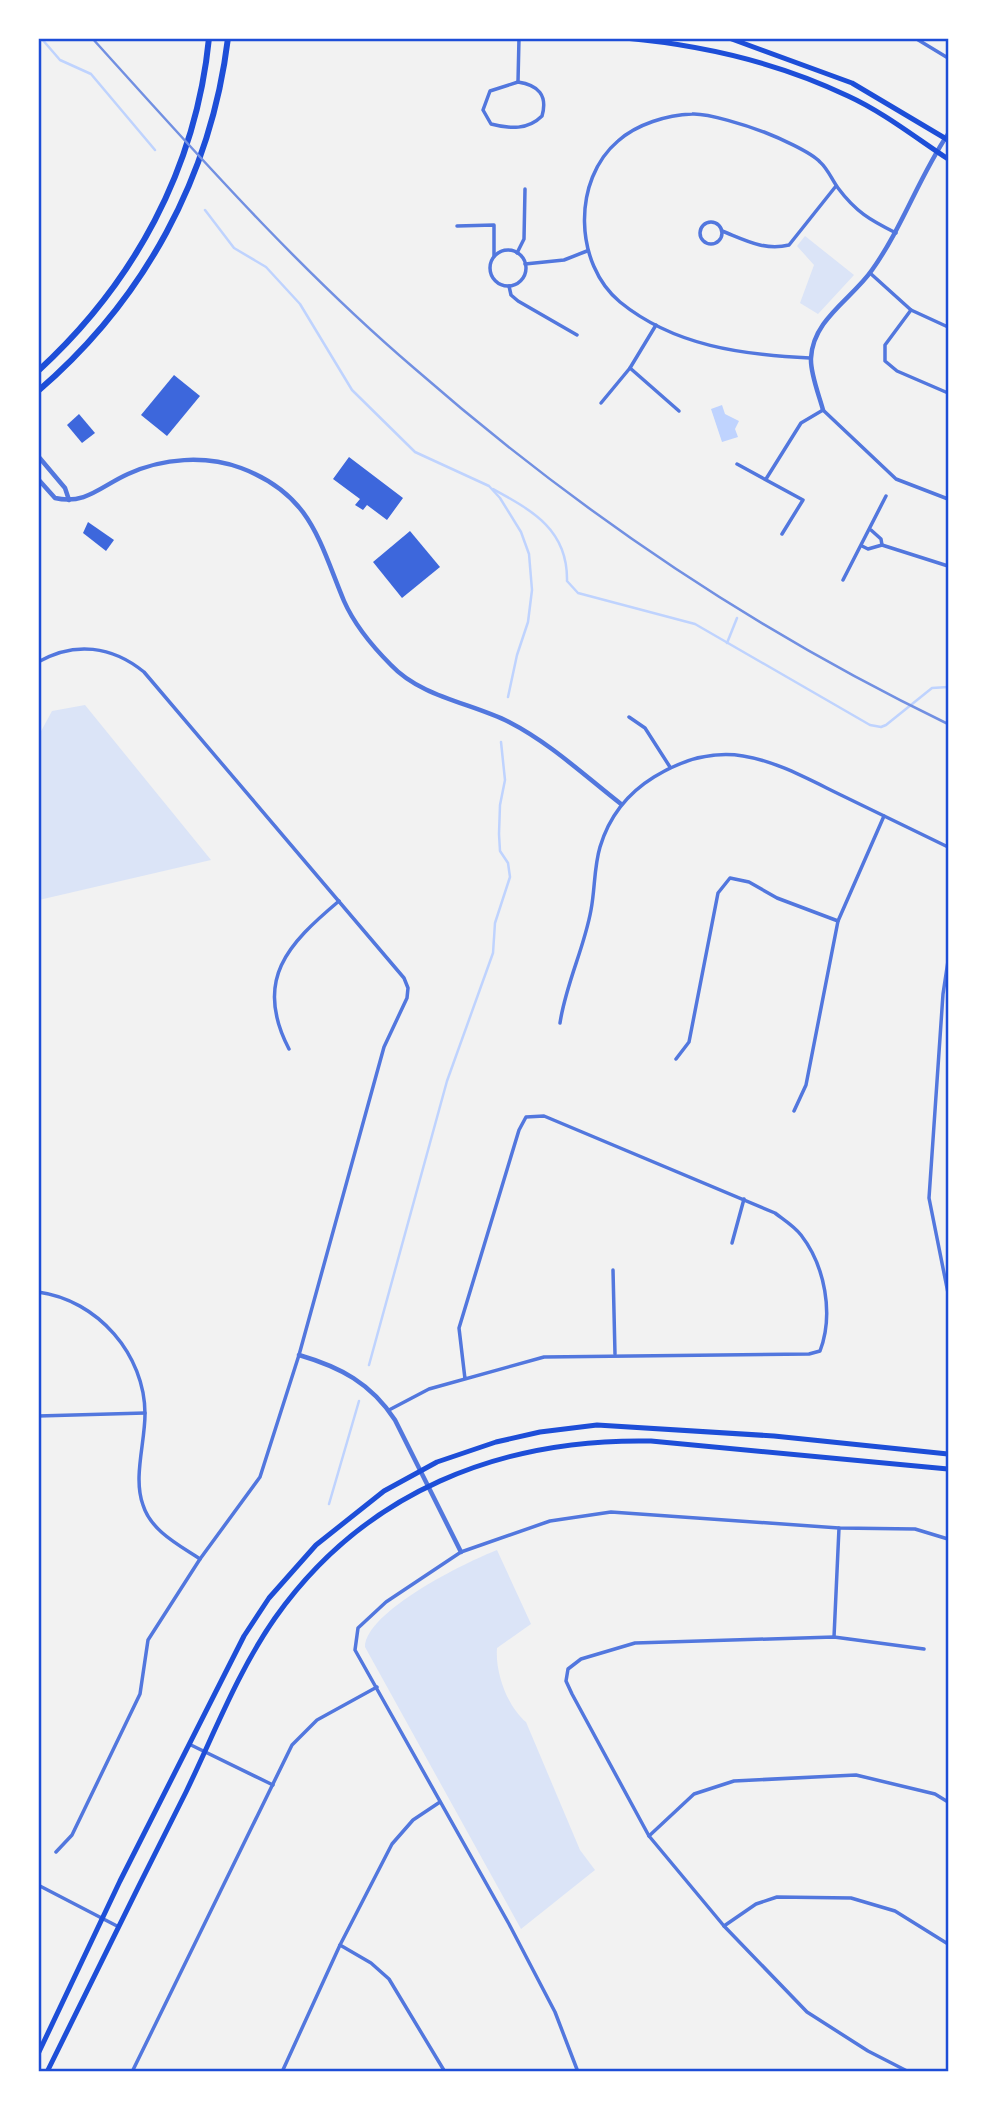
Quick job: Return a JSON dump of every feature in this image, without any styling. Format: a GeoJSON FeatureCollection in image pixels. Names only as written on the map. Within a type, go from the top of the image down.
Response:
{"type":"FeatureCollection","features":[{"type":"Feature","properties":{"kind":"main road"},"geometry":{"type":"LineString","coordinates":[[38,371],[67,344],[120,280],[156,222],[177,176],[201,93],[209,38]]}},
{"type":"Feature","properties":{"kind":"main road"},"geometry":{"type":"LineString","coordinates":[[38,391],[101,330],[137,284],[192,182],[212,122],[228,38]]}},
{"type":"Feature","properties":{"kind":"main road"},"geometry":{"type":"LineString","coordinates":[[625,38],[675,43],[734,55],[789,72],[849,96],[948,159]]}},
{"type":"Feature","properties":{"kind":"main road"},"geometry":{"type":"LineString","coordinates":[[729,38],[852,83],[948,137]]}},
{"type":"Feature","properties":{"kind":"main road"},"geometry":{"type":"LineString","coordinates":[[38,2054],[244,1636],[289,1573],[352,1514],[421,1471],[517,1436],[597,1425],[774,1436],[948,1454]]}},
{"type":"Feature","properties":{"kind":"main road"},"geometry":{"type":"LineString","coordinates":[[47,2071],[259,1644],[294,1594],[353,1534],[428,1486],[522,1452],[608,1440],[651,1441],[948,1469]]}},
{"type":"Feature","properties":{"kind":"street"},"geometry":{"type":"LineString","coordinates":[[518,82],[519,38]]}},
{"type":"Feature","properties":{"kind":"street"},"geometry":{"type":"LineString","coordinates":[[915,38],[948,58]]}},
{"type":"Feature","properties":{"kind":"street"},"geometry":{"type":"LineString","coordinates":[[518,82],[529,83],[541,93],[544,100],[542,116],[528,125],[512,128],[491,124],[483,110],[490,92],[518,82]]}},
{"type":"Feature","properties":{"kind":"street"},"geometry":{"type":"LineString","coordinates":[[810,358],[713,349],[656,325],[618,301],[594,270],[584,237],[587,194],[598,167],[617,141],[641,126],[695,113],[764,132],[820,161],[857,212],[896,233]]}},
{"type":"Feature","properties":{"kind":"street"},"geometry":{"type":"LineString","coordinates":[[948,137],[936,151],[896,233],[870,273],[831,313],[818,333],[810,358],[823,410],[896,479],[948,499]]}},
{"type":"Feature","properties":{"kind":"street"},"geometry":{"type":"LineString","coordinates":[[722,231],[719,241],[712,244],[705,242],[701,235],[702,229],[709,223],[719,225],[722,231],[758,245],[771,248],[789,245],[836,186]]}},
{"type":"Feature","properties":{"kind":"street"},"geometry":{"type":"LineString","coordinates":[[517,253],[523,243],[524,189]]}},
{"type":"Feature","properties":{"kind":"street"},"geometry":{"type":"LineString","coordinates":[[457,226],[494,225],[491,273],[498,283],[509,286],[522,279],[525,264],[517,253],[507,250],[494,257]]}},
{"type":"Feature","properties":{"kind":"street"},"geometry":{"type":"LineString","coordinates":[[525,264],[564,260],[588,251]]}},
{"type":"Feature","properties":{"kind":"street"},"geometry":{"type":"LineString","coordinates":[[870,273],[911,310],[948,327]]}},
{"type":"Feature","properties":{"kind":"street"},"geometry":{"type":"LineString","coordinates":[[509,286],[511,295],[518,301],[577,335]]}},
{"type":"Feature","properties":{"kind":"street"},"geometry":{"type":"LineString","coordinates":[[911,310],[885,345],[885,361],[897,371],[948,393]]}},
{"type":"Feature","properties":{"kind":"street"},"geometry":{"type":"LineString","coordinates":[[601,403],[630,368],[656,325]]}},
{"type":"Feature","properties":{"kind":"street"},"geometry":{"type":"LineString","coordinates":[[630,368],[679,411]]}},
{"type":"Feature","properties":{"kind":"street"},"geometry":{"type":"LineString","coordinates":[[766,479],[801,423],[823,410]]}},
{"type":"Feature","properties":{"kind":"street"},"geometry":{"type":"LineString","coordinates":[[38,456],[65,488],[70,501]]}},
{"type":"Feature","properties":{"kind":"street"},"geometry":{"type":"LineString","coordinates":[[38,480],[53,497],[70,501],[92,496],[149,465],[180,460],[241,468],[271,483],[296,504],[313,526],[328,554],[345,602],[363,634],[393,668],[430,691],[509,722],[543,743],[621,804]]}},
{"type":"Feature","properties":{"kind":"street"},"geometry":{"type":"LineString","coordinates":[[737,464],[803,500],[782,534]]}},
{"type":"Feature","properties":{"kind":"street"},"geometry":{"type":"LineString","coordinates":[[844,580],[886,496]]}},
{"type":"Feature","properties":{"kind":"street"},"geometry":{"type":"LineString","coordinates":[[870,530],[881,539],[881,545]]}},
{"type":"Feature","properties":{"kind":"street"},"geometry":{"type":"LineString","coordinates":[[862,546],[868,549],[881,545],[948,566]]}},
{"type":"Feature","properties":{"kind":"street"},"geometry":{"type":"LineString","coordinates":[[38,662],[57,653],[89,648],[116,653],[144,672],[404,978],[408,988],[407,998],[384,1047],[299,1354],[260,1477],[200,1559],[148,1640],[140,1694],[72,1835],[56,1852]]}},
{"type":"Feature","properties":{"kind":"street"},"geometry":{"type":"LineString","coordinates":[[629,716],[645,728],[670,767]]}},
{"type":"Feature","properties":{"kind":"street"},"geometry":{"type":"LineString","coordinates":[[560,1023],[565,993],[591,911],[600,846],[621,804],[643,783],[670,767],[699,757],[729,754],[774,761],[948,847]]}},
{"type":"Feature","properties":{"kind":"street"},"geometry":{"type":"LineString","coordinates":[[794,1111],[806,1085],[838,921],[884,816]]}},
{"type":"Feature","properties":{"kind":"street"},"geometry":{"type":"LineString","coordinates":[[676,1059],[689,1042],[718,893],[724,882],[730,878],[749,882],[777,898],[838,921]]}},
{"type":"Feature","properties":{"kind":"street"},"geometry":{"type":"LineString","coordinates":[[289,1049],[279,1030],[275,1011],[279,969],[288,950],[303,931],[339,901]]}},
{"type":"Feature","properties":{"kind":"street"},"geometry":{"type":"LineString","coordinates":[[948,961],[943,994],[929,1198],[948,1293]]}},
{"type":"Feature","properties":{"kind":"street"},"geometry":{"type":"LineString","coordinates":[[389,1410],[416,1394],[544,1357],[615,1354],[809,1354],[820,1351],[824,1340],[826,1301],[822,1276],[800,1233],[775,1213],[544,1116],[526,1117],[519,1130],[459,1328],[465,1379]]}},
{"type":"Feature","properties":{"kind":"street"},"geometry":{"type":"LineString","coordinates":[[732,1243],[744,1199]]}},
{"type":"Feature","properties":{"kind":"street"},"geometry":{"type":"LineString","coordinates":[[613,1270],[615,1354]]}},
{"type":"Feature","properties":{"kind":"street"},"geometry":{"type":"LineString","coordinates":[[38,1292],[77,1304],[111,1331],[139,1374],[145,1413],[140,1483],[143,1506],[161,1532],[200,1559]]}},
{"type":"Feature","properties":{"kind":"street"},"geometry":{"type":"LineString","coordinates":[[299,1354],[349,1373],[373,1391],[389,1410],[461,1552]]}},
{"type":"Feature","properties":{"kind":"street"},"geometry":{"type":"LineString","coordinates":[[38,1416],[145,1413]]}},
{"type":"Feature","properties":{"kind":"street"},"geometry":{"type":"LineString","coordinates":[[578,2071],[550,2001],[355,1650],[354,1637],[362,1623],[386,1602],[461,1552],[550,1521],[611,1512],[839,1528],[915,1529],[948,1539]]}},
{"type":"Feature","properties":{"kind":"street"},"geometry":{"type":"LineString","coordinates":[[834,1637],[839,1528]]}},
{"type":"Feature","properties":{"kind":"street"},"geometry":{"type":"LineString","coordinates":[[909,2071],[868,2051],[807,2012],[724,1926],[649,1836],[566,1681],[568,1669],[581,1659],[635,1643],[834,1637],[924,1649]]}},
{"type":"Feature","properties":{"kind":"street"},"geometry":{"type":"LineString","coordinates":[[132,2071],[292,1745],[313,1723],[377,1687]]}},
{"type":"Feature","properties":{"kind":"street"},"geometry":{"type":"LineString","coordinates":[[191,1745],[273,1785]]}},
{"type":"Feature","properties":{"kind":"street"},"geometry":{"type":"LineString","coordinates":[[649,1836],[694,1794],[734,1781],[856,1775],[935,1794],[948,1801]]}},
{"type":"Feature","properties":{"kind":"street"},"geometry":{"type":"LineString","coordinates":[[282,2071],[340,1945],[392,1844],[413,1820],[440,1802]]}},
{"type":"Feature","properties":{"kind":"street"},"geometry":{"type":"LineString","coordinates":[[39,1887],[117,1926]]}},
{"type":"Feature","properties":{"kind":"street"},"geometry":{"type":"LineString","coordinates":[[724,1926],[756,1904],[777,1897],[851,1898],[895,1910],[948,1944]]}},
{"type":"Feature","properties":{"kind":"street"},"geometry":{"type":"LineString","coordinates":[[340,1945],[371,1963],[389,1979],[445,2071]]}},
{"type":"Feature","properties":{"kind":"shaded area"},"geometry":{"type":"Polygon","coordinates":[[[805,236],[854,275],[818,314],[800,303],[814,265],[797,246],[805,236]]]}},
{"type":"Feature","properties":{"kind":"shaded area"},"geometry":{"type":"Polygon","coordinates":[[[85,705],[211,860],[39,900],[39,735],[52,711],[85,705]]]}},
{"type":"Feature","properties":{"kind":"shaded area"},"geometry":{"type":"Polygon","coordinates":[[[497,1550],[531,1624],[497,1648],[500,1678],[513,1707],[526,1722],[580,1850],[595,1870],[521,1929],[365,1647],[370,1633],[382,1618],[399,1604],[442,1576],[497,1550]]]}},
{"type":"Feature","properties":{"kind":"water"},"geometry":{"type":"Polygon","coordinates":[[[722,405],[725,414],[739,421],[735,429],[738,437],[722,442],[711,409],[722,405]]]}},
{"type":"Feature","properties":{"kind":"building"},"geometry":{"type":"Polygon","coordinates":[[[174,375],[200,396],[167,436],[141,415],[174,375]]]}},
{"type":"Feature","properties":{"kind":"building"},"geometry":{"type":"Polygon","coordinates":[[[79,414],[95,433],[82,443],[67,425],[79,414]]]}},
{"type":"Feature","properties":{"kind":"building"},"geometry":{"type":"Polygon","coordinates":[[[349,457],[403,498],[387,520],[367,505],[363,510],[355,505],[360,499],[333,479],[349,457]]]}},
{"type":"Feature","properties":{"kind":"building"},"geometry":{"type":"Polygon","coordinates":[[[88,522],[114,540],[106,551],[83,533],[88,522]]]}},
{"type":"Feature","properties":{"kind":"building"},"geometry":{"type":"Polygon","coordinates":[[[410,531],[440,567],[402,598],[373,562],[410,531]]]}},
{"type":"Feature","properties":{"kind":"waterway"},"geometry":{"type":"LineString","coordinates":[[41,38],[60,60],[91,74],[155,150]]}},
{"type":"Feature","properties":{"kind":"waterway"},"geometry":{"type":"LineString","coordinates":[[205,210],[234,248],[266,267],[300,304],[352,390],[415,452],[489,486],[500,498],[521,532],[529,554],[532,590],[528,622],[517,655],[508,697]]}},
{"type":"Feature","properties":{"kind":"waterway"},"geometry":{"type":"LineString","coordinates":[[493,489],[522,505],[555,535],[566,563],[567,581],[578,593],[695,624],[870,725],[886,725],[932,688],[948,687]]}},
{"type":"Feature","properties":{"kind":"waterway"},"geometry":{"type":"LineString","coordinates":[[727,643],[737,618]]}},
{"type":"Feature","properties":{"kind":"waterway"},"geometry":{"type":"LineString","coordinates":[[369,1365],[447,1081],[493,953],[495,923],[510,877],[508,863],[500,851],[500,805],[505,780],[501,742]]}},
{"type":"Feature","properties":{"kind":"waterway"},"geometry":{"type":"LineString","coordinates":[[329,1504],[359,1401]]}},
{"type":"Feature","properties":{"kind":"railway"},"geometry":{"type":"LineString","coordinates":[[92,38],[288,250],[371,330],[475,420],[603,518],[737,608],[876,688],[948,724]]}}]}
